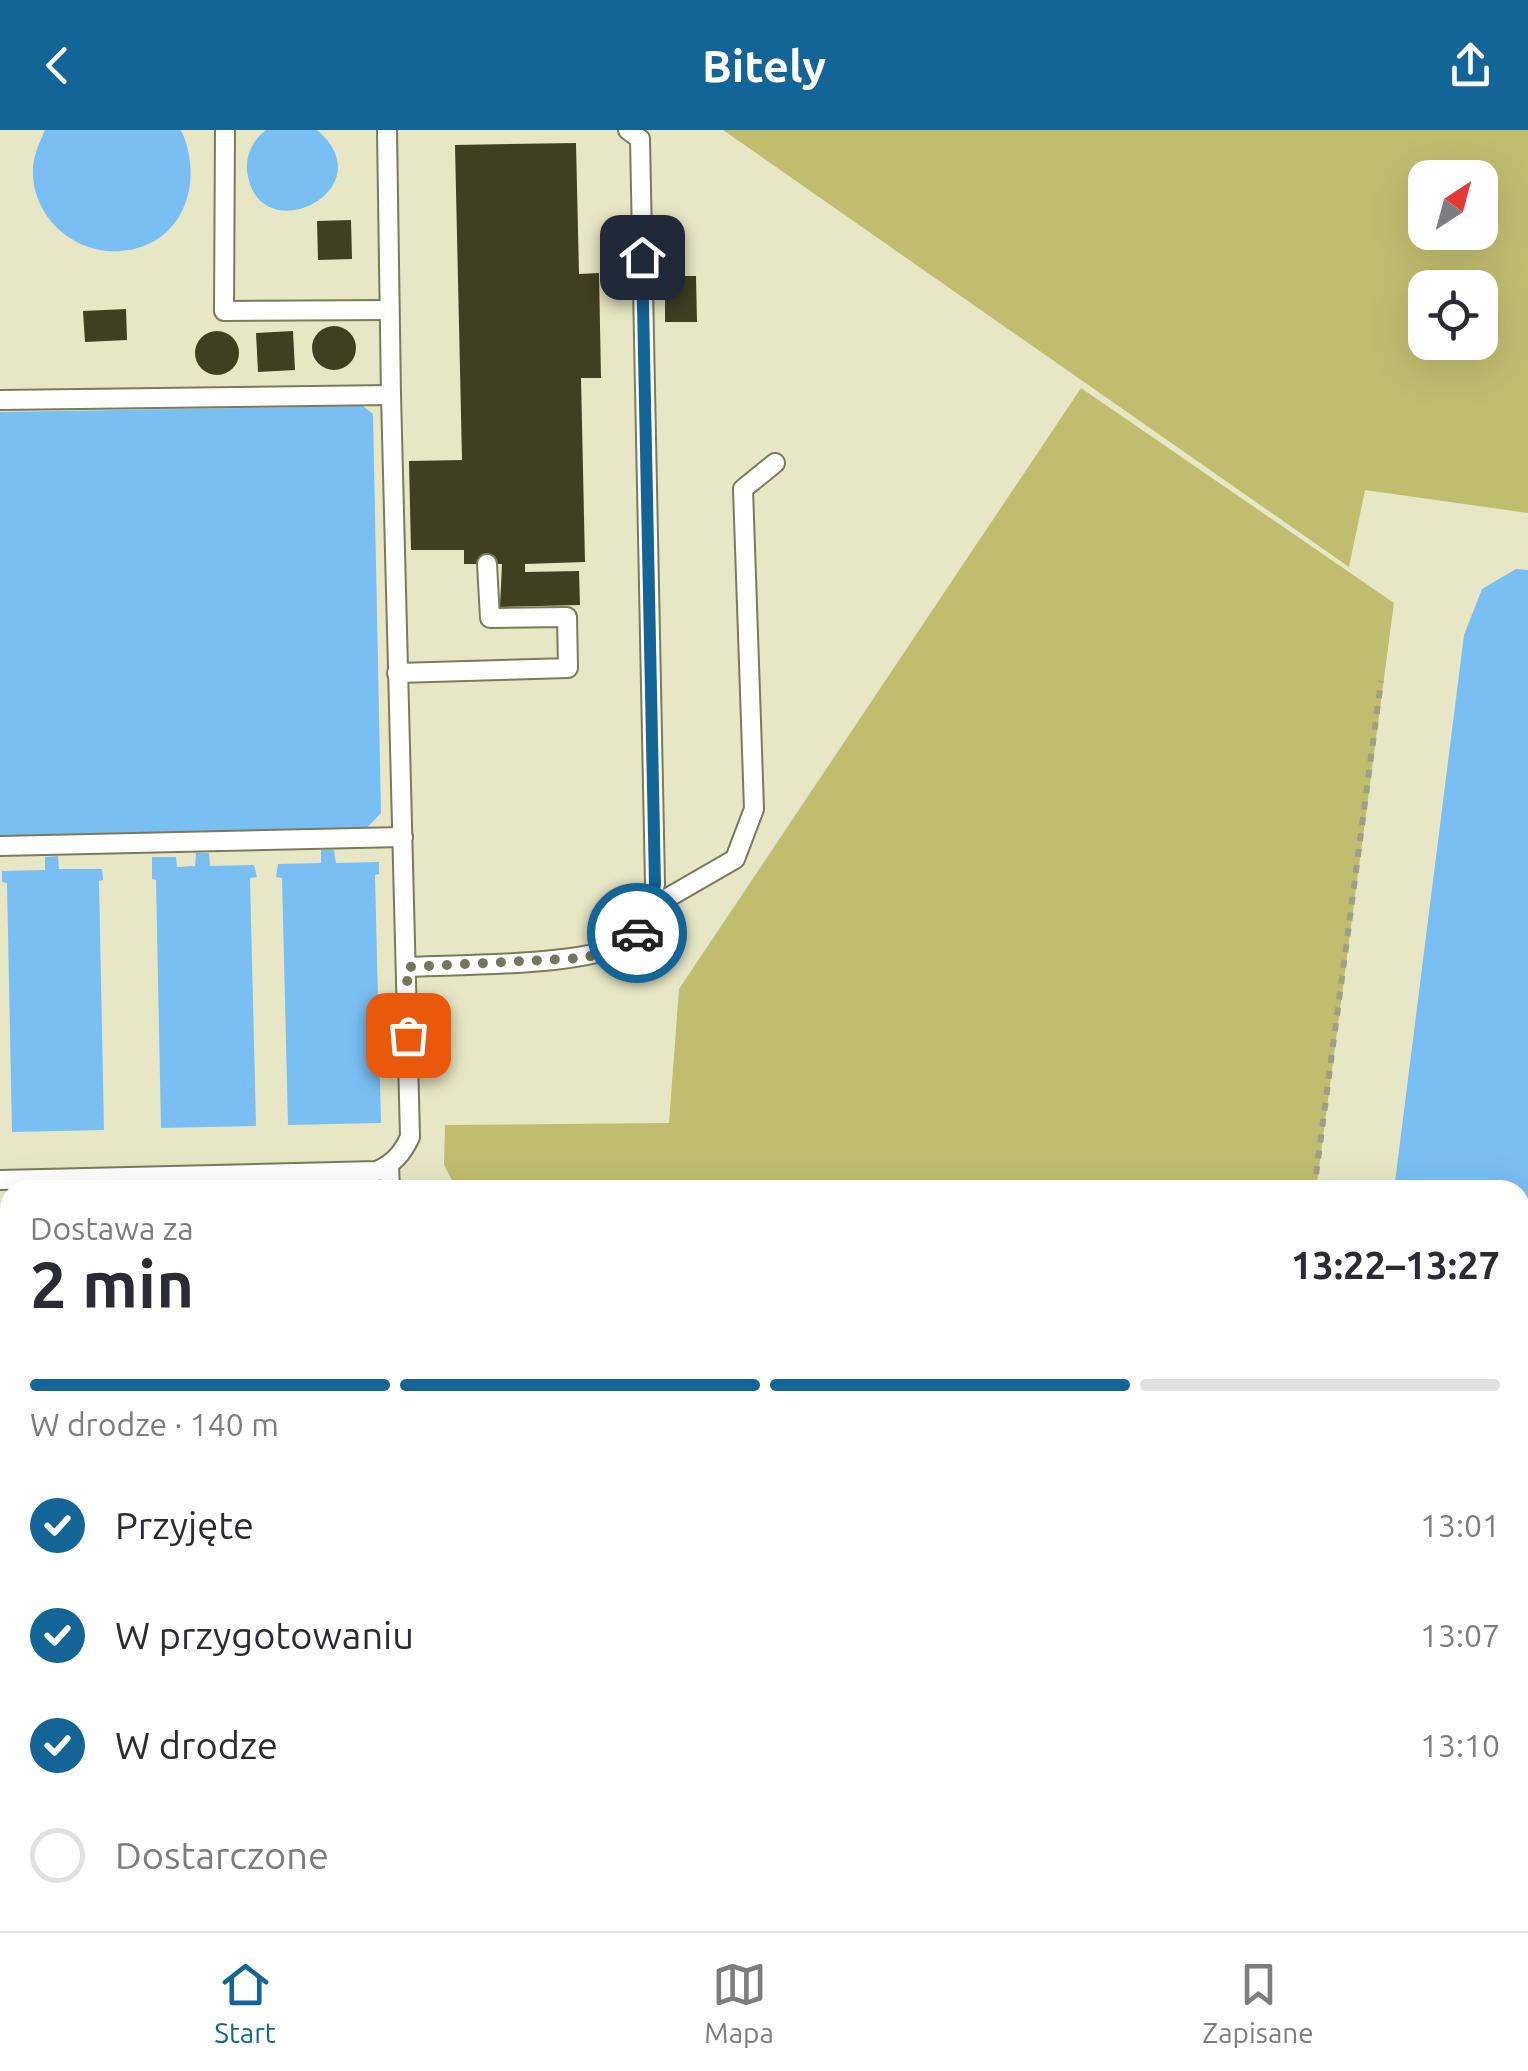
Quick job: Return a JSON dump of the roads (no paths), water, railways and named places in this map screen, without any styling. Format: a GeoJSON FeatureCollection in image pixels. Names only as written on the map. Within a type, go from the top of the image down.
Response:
{"type":"FeatureCollection","features":[{"type":"Feature","properties":{"kind":"lane"},"geometry":{"type":"LineString","coordinates":[[225,130],[224,311],[389,310]]}},
{"type":"Feature","properties":{"kind":"lane"},"geometry":{"type":"LineString","coordinates":[[0,1180],[376,1171],[404,1152],[410,1137],[390,395],[387,130]]}},
{"type":"Feature","properties":{"kind":"lane"},"geometry":{"type":"LineString","coordinates":[[407,967],[584,958],[618,948],[636,934],[650,908],[655,884],[640,139],[628,130]]}},
{"type":"Feature","properties":{"kind":"lane"},"geometry":{"type":"LineString","coordinates":[[0,400],[390,395]]}},
{"type":"Feature","properties":{"kind":"lane"},"geometry":{"type":"LineString","coordinates":[[650,908],[735,859],[754,809],[743,489],[775,462]]}},
{"type":"Feature","properties":{"kind":"lane"},"geometry":{"type":"LineString","coordinates":[[397,673],[568,668],[568,617],[490,618],[487,564]]}},
{"type":"Feature","properties":{"kind":"lane"},"geometry":{"type":"LineString","coordinates":[[0,846],[403,837]]}},
{"type":"Feature","properties":{"kind":"lane"},"geometry":{"type":"LineString","coordinates":[[390,1165],[390,1180]]}},
{"type":"Feature","properties":{"kind":"water"},"geometry":{"type":"Polygon","coordinates":[[[45,130],[181,130],[191,170],[184,208],[174,224],[143,246],[121,251],[88,247],[60,231],[41,206],[35,190],[34,162],[45,130]]]}},
{"type":"Feature","properties":{"kind":"water"},"geometry":{"type":"Polygon","coordinates":[[[266,130],[317,130],[335,152],[337,174],[328,191],[312,204],[292,211],[272,208],[256,195],[247,170],[248,158],[254,143],[266,130]]]}},
{"type":"Feature","properties":{"kind":"water"},"geometry":{"type":"Polygon","coordinates":[[[363,406],[373,414],[381,813],[365,830],[0,836],[0,412],[363,406]]]}},
{"type":"Feature","properties":{"kind":"water"},"geometry":{"type":"Polygon","coordinates":[[[1516,569],[1528,570],[1528,1180],[1395,1180],[1464,635],[1482,589],[1516,569]]]}},
{"type":"Feature","properties":{"kind":"water"},"geometry":{"type":"Polygon","coordinates":[[[321,850],[334,850],[336,863],[379,862],[379,874],[375,875],[381,1123],[288,1125],[282,878],[276,877],[278,864],[321,863],[321,850]]]}},
{"type":"Feature","properties":{"kind":"water"},"geometry":{"type":"Polygon","coordinates":[[[196,853],[209,853],[210,866],[254,865],[257,877],[250,878],[256,1126],[161,1128],[156,880],[152,879],[152,857],[176,857],[177,867],[195,866],[196,853]]]}},
{"type":"Feature","properties":{"kind":"water"},"geometry":{"type":"Polygon","coordinates":[[[58,856],[59,869],[102,869],[103,880],[99,881],[104,1130],[12,1132],[7,883],[2,882],[2,871],[45,870],[45,857],[58,856]]]}}]}
